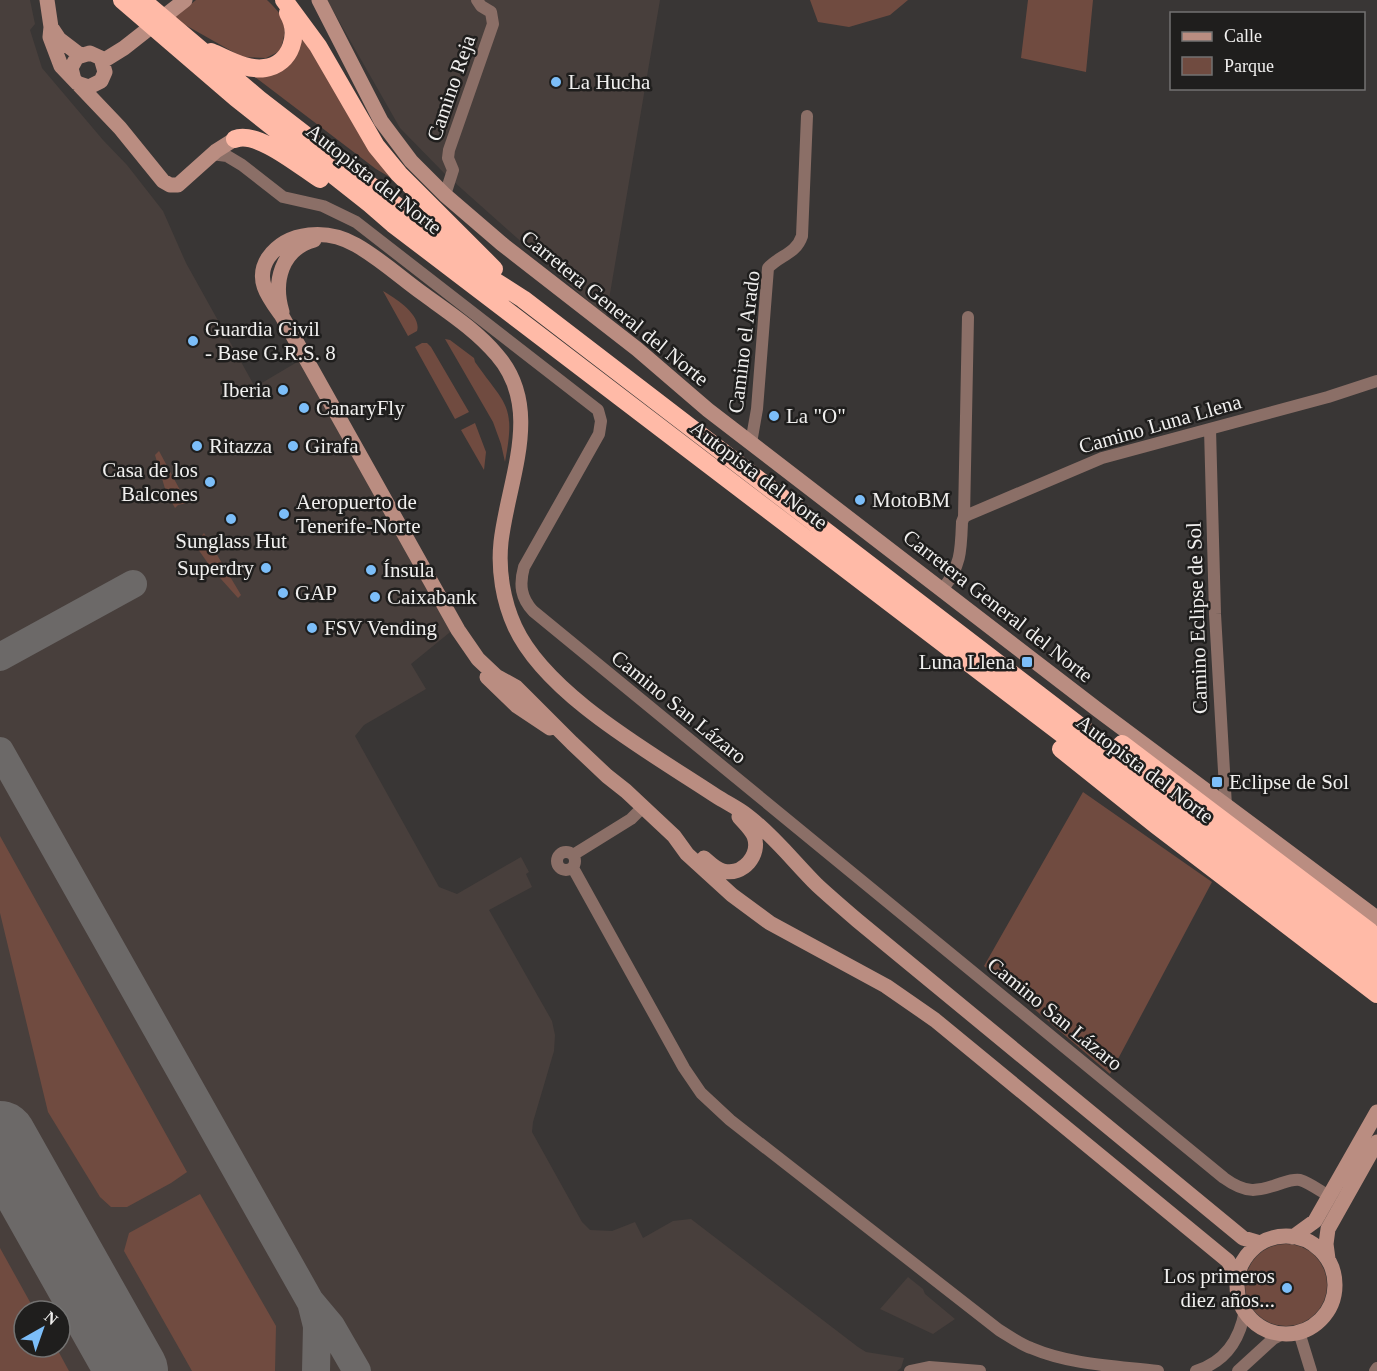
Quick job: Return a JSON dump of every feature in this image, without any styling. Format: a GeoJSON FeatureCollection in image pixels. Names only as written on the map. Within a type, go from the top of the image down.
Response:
{"type":"FeatureCollection","features":[{"type":"Feature","properties":{"kind":"highway","name":"Autopista del Norte"},"geometry":{"type":"LineString","coordinates":[[122,0],[236,98],[393,224],[1377,974]]}},
{"type":"Feature","properties":{"kind":"highway","name":"Autopista del Norte"},"geometry":{"type":"LineString","coordinates":[[142,0],[259,99],[342,164],[966,637],[988,657],[1377,954]]}},
{"type":"Feature","properties":{"kind":"highway"},"geometry":{"type":"LineString","coordinates":[[191,43],[246,66],[266,68],[280,62],[290,52],[295,38],[293,21],[277,0]]}},
{"type":"Feature","properties":{"kind":"highway"},"geometry":{"type":"LineString","coordinates":[[284,0],[318,46],[376,146],[399,174],[523,299]]}},
{"type":"Feature","properties":{"kind":"highway"},"geometry":{"type":"LineString","coordinates":[[290,0],[315,34],[318,46]]}},
{"type":"Feature","properties":{"kind":"highway"},"geometry":{"type":"LineString","coordinates":[[235,139],[245,136],[258,140],[366,210],[393,224]]}},
{"type":"Feature","properties":{"kind":"highway"},"geometry":{"type":"LineString","coordinates":[[966,637],[993,650],[1094,723],[1377,937]]}},
{"type":"Feature","properties":{"kind":"highway"},"geometry":{"type":"LineString","coordinates":[[1018,701],[1040,732],[1156,825],[1377,994]]}},
{"type":"Feature","properties":{"kind":"main road"},"geometry":{"type":"LineString","coordinates":[[47,0],[51,27],[50,37],[57,59],[120,128],[160,178],[167,183],[178,185],[212,154],[235,139]]}},
{"type":"Feature","properties":{"kind":"main road"},"geometry":{"type":"LineString","coordinates":[[103,61],[124,48],[184,0]]}},
{"type":"Feature","properties":{"kind":"main road","name":"Carretera General del Norte"},"geometry":{"type":"LineString","coordinates":[[319,0],[381,121],[411,162],[445,195],[502,244],[637,349],[708,410],[1226,806],[1377,918]]}},
{"type":"Feature","properties":{"kind":"main road"},"geometry":{"type":"LineString","coordinates":[[51,27],[59,39],[80,55],[94,54],[103,61],[105,72],[98,83],[89,87],[76,82],[71,71],[72,64],[80,55]]}},
{"type":"Feature","properties":{"kind":"main road"},"geometry":{"type":"LineString","coordinates":[[328,236],[355,244],[464,324],[488,344],[500,358],[520,397],[520,437],[504,522],[501,566],[509,612],[527,649],[548,673],[584,705],[727,804],[750,829],[755,839],[754,856],[744,867],[730,872],[719,870],[693,848],[674,836],[572,743],[516,687],[496,676],[478,659],[455,623],[283,318],[278,286],[284,262],[294,250],[309,241],[328,236]]}},
{"type":"Feature","properties":{"kind":"main road"},"geometry":{"type":"LineString","coordinates":[[455,623],[462,644],[472,662],[517,706],[572,743]]}},
{"type":"Feature","properties":{"kind":"main road"},"geometry":{"type":"LineString","coordinates":[[727,804],[737,807],[759,825],[819,886],[867,929],[1243,1238],[1260,1244]]}},
{"type":"Feature","properties":{"kind":"main road"},"geometry":{"type":"LineString","coordinates":[[674,836],[687,854],[747,906],[796,938],[886,986],[935,1020],[1228,1261],[1238,1278]]}},
{"type":"Feature","properties":{"kind":"main road"},"geometry":{"type":"LineString","coordinates":[[1293,1237],[1314,1221],[1377,1112]]}},
{"type":"Feature","properties":{"kind":"main road"},"geometry":{"type":"LineString","coordinates":[[1328,1259],[1313,1244],[1293,1237],[1270,1239],[1260,1244],[1245,1258],[1238,1278],[1240,1300],[1245,1310],[1255,1322],[1268,1330],[1283,1334],[1299,1332],[1311,1327],[1329,1309],[1334,1297],[1335,1284],[1326,1244],[1328,1229],[1377,1142]]}},
{"type":"Feature","properties":{"kind":"street","name":"Camino Reja"},"geometry":{"type":"LineString","coordinates":[[445,195],[453,170],[448,158],[449,150],[494,24],[491,12],[481,6],[477,0]]}},
{"type":"Feature","properties":{"kind":"street","name":"Camino el Arado"},"geometry":{"type":"LineString","coordinates":[[751,443],[757,409],[768,268],[794,250],[802,236],[807,116]]}},
{"type":"Feature","properties":{"kind":"street"},"geometry":{"type":"LineString","coordinates":[[235,139],[235,152],[242,165]]}},
{"type":"Feature","properties":{"kind":"street","name":"Camino San Lázaro"},"geometry":{"type":"LineString","coordinates":[[212,154],[227,156],[242,165],[282,197],[323,206],[356,222],[598,410],[602,421],[599,434],[524,567],[521,582],[522,596],[533,611],[1224,1178],[1245,1190],[1265,1189],[1292,1180],[1300,1180],[1329,1196]]}},
{"type":"Feature","properties":{"kind":"street"},"geometry":{"type":"LineString","coordinates":[[943,589],[954,574],[959,559],[964,518],[968,317]]}},
{"type":"Feature","properties":{"kind":"street","name":"Camino Luna Llena"},"geometry":{"type":"LineString","coordinates":[[964,518],[1102,458],[1328,397],[1377,381]]}},
{"type":"Feature","properties":{"kind":"street","name":"Camino Eclipse de Sol"},"geometry":{"type":"LineString","coordinates":[[1210,429],[1215,614],[1226,806]]}},
{"type":"Feature","properties":{"kind":"street"},"geometry":{"type":"LineString","coordinates":[[643,807],[631,819],[573,862],[684,1068],[701,1093],[730,1119],[999,1330],[1029,1348],[1058,1358],[1158,1371]]}},
{"type":"Feature","properties":{"kind":"street"},"geometry":{"type":"LineString","coordinates":[[1196,1371],[1207,1368],[1221,1358],[1234,1344],[1243,1323],[1245,1310]]}},
{"type":"Feature","properties":{"kind":"street"},"geometry":{"type":"LineString","coordinates":[[1299,1332],[1311,1371]]}},
{"type":"Feature","properties":{"kind":"street"},"geometry":{"type":"LineString","coordinates":[[1238,1371],[1273,1339],[1283,1334]]}},
{"type":"Feature","properties":{"kind":"street"},"geometry":{"type":"LineString","coordinates":[[910,1371],[928,1367],[980,1371]]}},
{"type":"Feature","properties":{"kind":"shaded area"},"geometry":{"type":"Polygon","coordinates":[[[0,0],[30,0],[35,24],[30,30],[42,68],[127,165],[163,211],[186,263],[255,387],[309,355],[460,624],[411,664],[426,689],[364,725],[355,736],[439,887],[457,894],[521,857],[529,872],[526,874],[532,887],[489,910],[552,1021],[555,1035],[554,1051],[532,1132],[582,1222],[590,1230],[612,1231],[635,1222],[643,1238],[673,1221],[691,1219],[858,1347],[866,1352],[904,1358],[901,1368],[897,1371],[0,1371],[0,0]]]}},
{"type":"Feature","properties":{"kind":"shaded area"},"geometry":{"type":"Polygon","coordinates":[[[327,0],[660,0],[606,317],[444,173],[400,128],[327,0]]]}},
{"type":"Feature","properties":{"kind":"shaded area"},"geometry":{"type":"Polygon","coordinates":[[[908,1277],[955,1319],[933,1334],[880,1309],[908,1277]]]}},
{"type":"Feature","properties":{"kind":"green space"},"geometry":{"type":"Polygon","coordinates":[[[196,0],[267,0],[279,12],[284,23],[280,51],[266,58],[242,57],[173,18],[196,0]]]}},
{"type":"Feature","properties":{"kind":"green space"},"geometry":{"type":"Polygon","coordinates":[[[810,0],[908,0],[890,15],[849,27],[818,22],[810,0]]]}},
{"type":"Feature","properties":{"kind":"green space"},"geometry":{"type":"Polygon","coordinates":[[[1028,0],[1093,0],[1086,72],[1021,58],[1028,0]]]}},
{"type":"Feature","properties":{"kind":"green space"},"geometry":{"type":"Polygon","coordinates":[[[301,33],[398,182],[376,169],[251,74],[273,74],[301,33]]]}},
{"type":"Feature","properties":{"kind":"green space"},"geometry":{"type":"Polygon","coordinates":[[[383,291],[412,313],[417,331],[408,336],[383,291]]]}},
{"type":"Feature","properties":{"kind":"green space"},"geometry":{"type":"Polygon","coordinates":[[[445,339],[450,340],[474,358],[506,407],[509,428],[505,462],[493,422],[445,339]]]}},
{"type":"Feature","properties":{"kind":"green space"},"geometry":{"type":"Polygon","coordinates":[[[427,343],[431,347],[469,412],[455,419],[415,347],[427,343]]]}},
{"type":"Feature","properties":{"kind":"green space"},"geometry":{"type":"Polygon","coordinates":[[[475,423],[486,452],[484,470],[461,430],[475,423]]]}},
{"type":"Feature","properties":{"kind":"green space"},"geometry":{"type":"Polygon","coordinates":[[[159,451],[187,503],[175,508],[166,492],[155,455],[159,451]]]}},
{"type":"Feature","properties":{"kind":"green space"},"geometry":{"type":"Polygon","coordinates":[[[204,533],[241,595],[238,598],[212,569],[193,542],[204,533]]]}},
{"type":"Feature","properties":{"kind":"green space"},"geometry":{"type":"Polygon","coordinates":[[[1083,792],[1212,882],[1110,1074],[984,966],[1083,792]]]}},
{"type":"Feature","properties":{"kind":"green space"},"geometry":{"type":"Polygon","coordinates":[[[0,836],[187,1172],[127,1207],[111,1207],[100,1197],[48,1112],[0,913],[0,836]]]}},
{"type":"Feature","properties":{"kind":"green space"},"geometry":{"type":"Polygon","coordinates":[[[200,1194],[276,1326],[275,1371],[192,1371],[124,1251],[129,1233],[200,1194]]]}},
{"type":"Feature","properties":{"kind":"green space"},"geometry":{"type":"Polygon","coordinates":[[[1286,1244],[1302,1247],[1315,1256],[1324,1269],[1327,1285],[1324,1301],[1315,1314],[1302,1323],[1286,1326],[1270,1323],[1257,1314],[1248,1301],[1245,1285],[1248,1269],[1257,1256],[1270,1247],[1286,1244]]]}},
{"type":"Feature","properties":{"kind":"green space"},"geometry":{"type":"Polygon","coordinates":[[[0,1248],[28,1299],[12,1299],[12,1359],[62,1359],[69,1371],[0,1371],[0,1248]]]}},
{"type":"Feature","properties":{"kind":"taxiway"},"geometry":{"type":"LineString","coordinates":[[0,657],[133,584]]}},
{"type":"Feature","properties":{"kind":"taxiway"},"geometry":{"type":"LineString","coordinates":[[0,751],[310,1301],[331,1326],[357,1371]]}},
{"type":"Feature","properties":{"kind":"taxiway"},"geometry":{"type":"LineString","coordinates":[[311,1302],[317,1326],[316,1371]]}},
{"type":"Feature","properties":{"kind":"runway"},"geometry":{"type":"LineString","coordinates":[[0,1137],[132,1371]]}},
{"type":"Feature","properties":{"kind":"place","name":"La Hucha"},"geometry":{"type":"Point","coordinates":[556,82]}},
{"type":"Feature","properties":{"kind":"place","name":"Guardia Civil - Base G.R.S. 8"},"geometry":{"type":"Point","coordinates":[193,341]}},
{"type":"Feature","properties":{"kind":"place","name":"Iberia"},"geometry":{"type":"Point","coordinates":[283,390]}},
{"type":"Feature","properties":{"kind":"place","name":"CanaryFly"},"geometry":{"type":"Point","coordinates":[304,408]}},
{"type":"Feature","properties":{"kind":"place","name":"La \"O\""},"geometry":{"type":"Point","coordinates":[774,416]}},
{"type":"Feature","properties":{"kind":"place","name":"Ritazza"},"geometry":{"type":"Point","coordinates":[197,446]}},
{"type":"Feature","properties":{"kind":"place","name":"Girafa"},"geometry":{"type":"Point","coordinates":[293,446]}},
{"type":"Feature","properties":{"kind":"place","name":"Casa de los Balcones"},"geometry":{"type":"Point","coordinates":[210,482]}},
{"type":"Feature","properties":{"kind":"place","name":"MotoBM"},"geometry":{"type":"Point","coordinates":[860,500]}},
{"type":"Feature","properties":{"kind":"place","name":"Aeropuerto de Tenerife-Norte"},"geometry":{"type":"Point","coordinates":[284,514]}},
{"type":"Feature","properties":{"kind":"place","name":"Sunglass Hut"},"geometry":{"type":"Point","coordinates":[231,519]}},
{"type":"Feature","properties":{"kind":"place","name":"Superdry"},"geometry":{"type":"Point","coordinates":[266,568]}},
{"type":"Feature","properties":{"kind":"place","name":"Ínsula"},"geometry":{"type":"Point","coordinates":[371,570]}},
{"type":"Feature","properties":{"kind":"place","name":"GAP"},"geometry":{"type":"Point","coordinates":[283,593]}},
{"type":"Feature","properties":{"kind":"place","name":"Caixabank"},"geometry":{"type":"Point","coordinates":[375,597]}},
{"type":"Feature","properties":{"kind":"place","name":"FSV Vending"},"geometry":{"type":"Point","coordinates":[312,628]}},
{"type":"Feature","properties":{"kind":"place","name":"Luna Llena"},"geometry":{"type":"Point","coordinates":[1027,662]}},
{"type":"Feature","properties":{"kind":"place","name":"Eclipse de Sol"},"geometry":{"type":"Point","coordinates":[1217,782]}},
{"type":"Feature","properties":{"kind":"place","name":"Los primeros diez años..."},"geometry":{"type":"Point","coordinates":[1287,1288]}}]}
